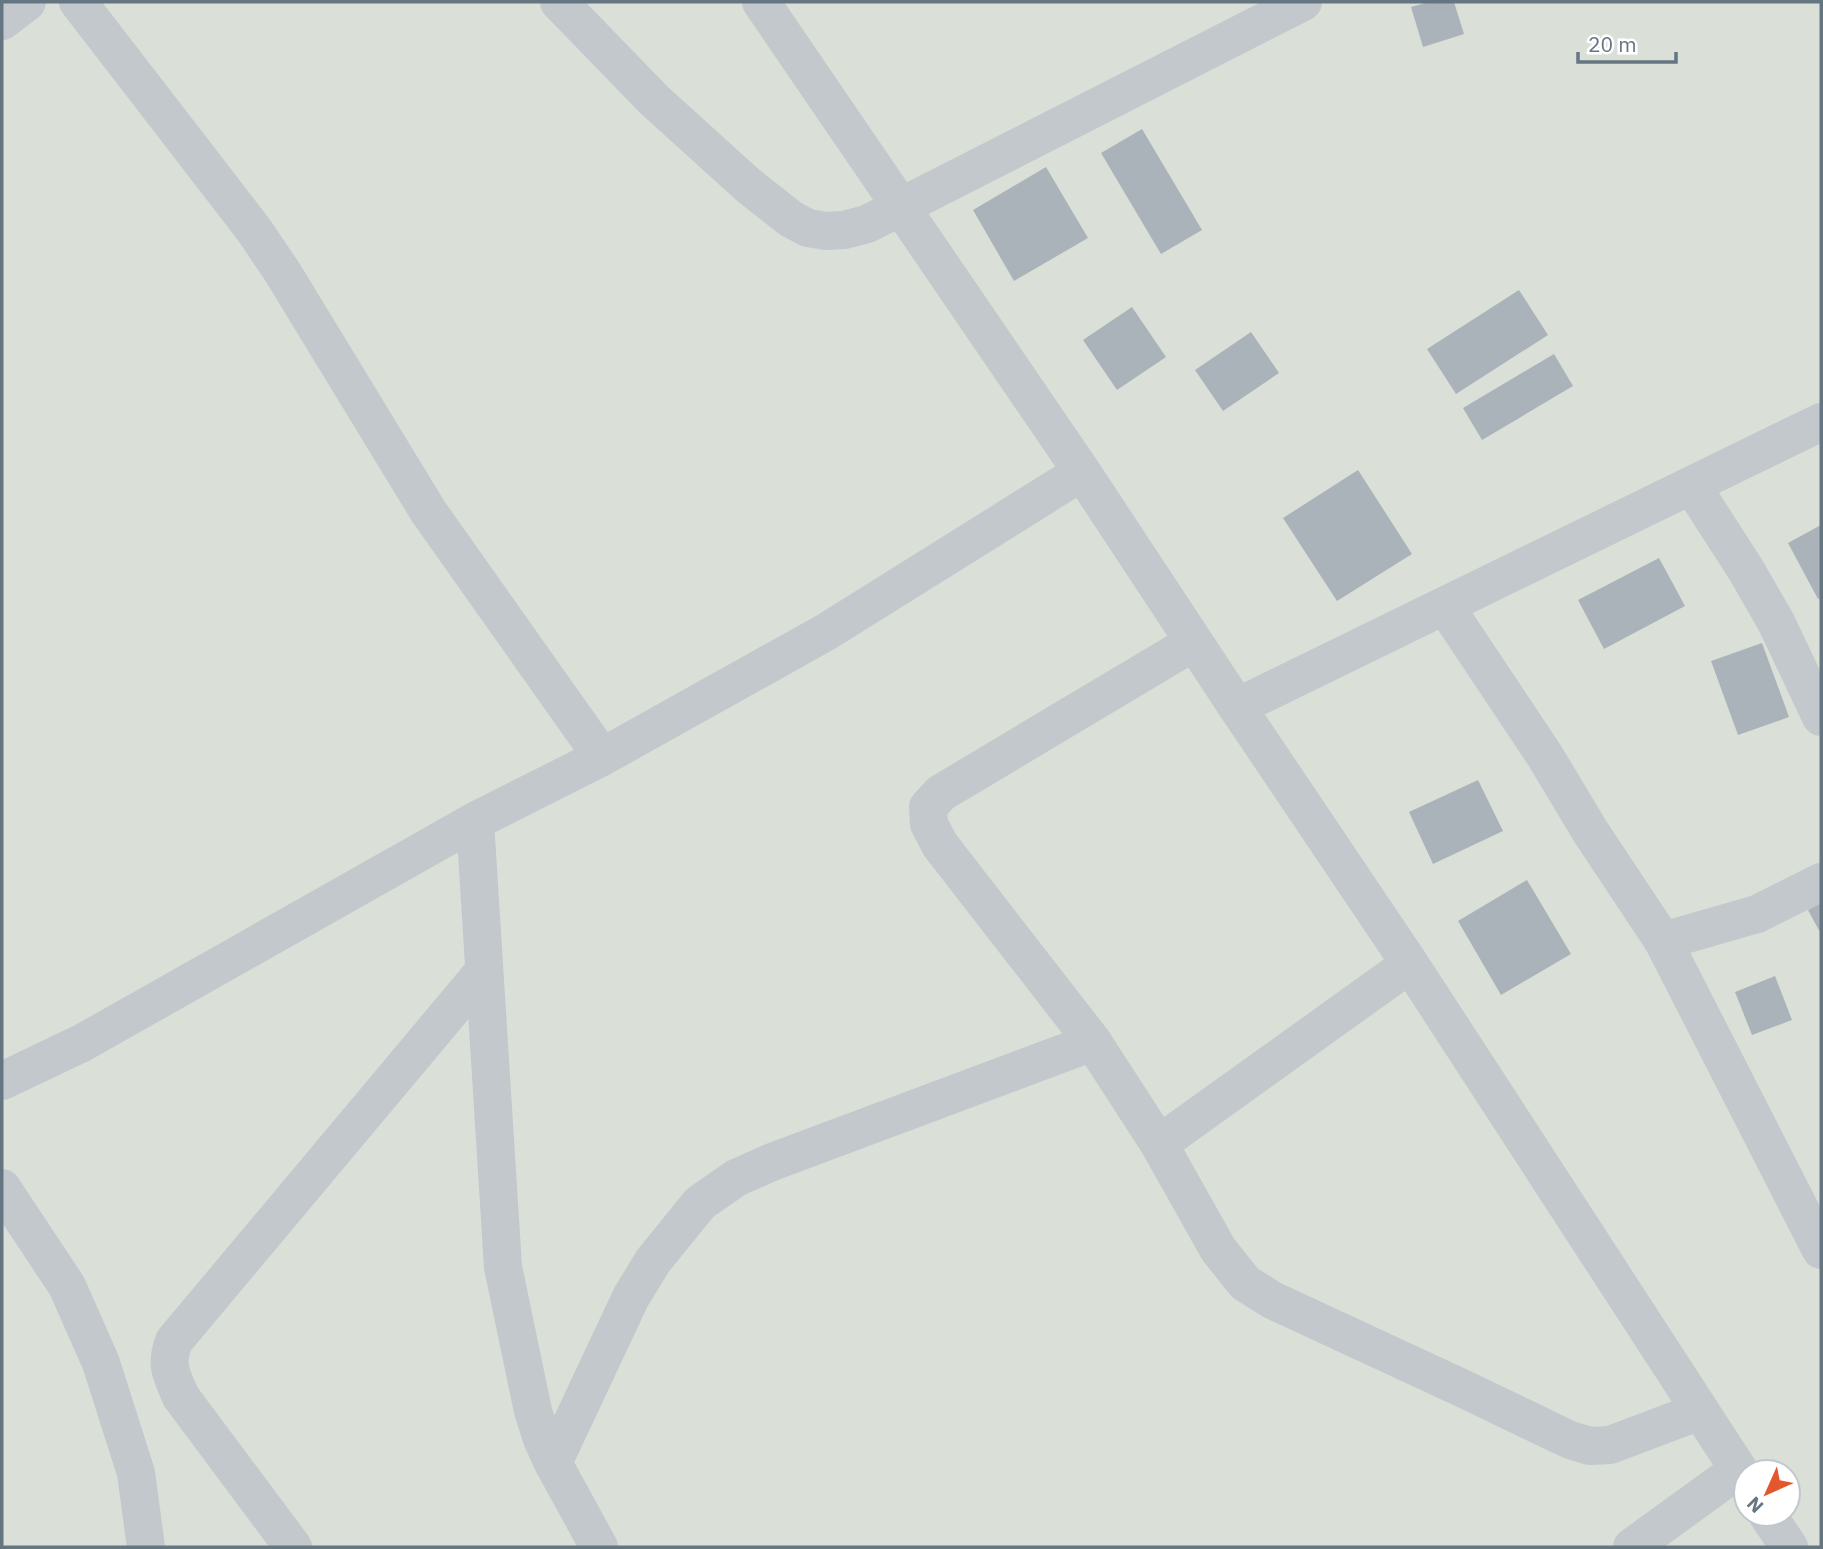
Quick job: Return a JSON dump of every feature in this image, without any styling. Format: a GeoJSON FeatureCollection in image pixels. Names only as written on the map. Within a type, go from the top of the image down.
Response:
{"type":"FeatureCollection","features":[{"type":"Feature","properties":{"kind":"street"},"geometry":{"type":"LineString","coordinates":[[2,21],[27,2]]}},
{"type":"Feature","properties":{"kind":"street"},"geometry":{"type":"LineString","coordinates":[[78,2],[254,230],[428,511],[602,757]]}},
{"type":"Feature","properties":{"kind":"street"},"geometry":{"type":"LineString","coordinates":[[559,2],[654,100],[749,186],[791,219],[808,228],[826,231],[867,224],[1303,2]]}},
{"type":"Feature","properties":{"kind":"street"},"geometry":{"type":"LineString","coordinates":[[761,2],[1082,472],[1410,964],[1732,1461]]}},
{"type":"Feature","properties":{"kind":"street"},"geometry":{"type":"LineString","coordinates":[[1237,708],[1821,422]]}},
{"type":"Feature","properties":{"kind":"street"},"geometry":{"type":"LineString","coordinates":[[2,1082],[82,1043],[475,821],[602,757],[825,632],[1082,472]]}},
{"type":"Feature","properties":{"kind":"street"},"geometry":{"type":"LineString","coordinates":[[1692,486],[1776,622],[1821,717]]}},
{"type":"Feature","properties":{"kind":"street"},"geometry":{"type":"LineString","coordinates":[[1445,606],[1663,941],[1821,1250]]}},
{"type":"Feature","properties":{"kind":"street"},"geometry":{"type":"LineString","coordinates":[[1194,642],[941,793],[928,807],[929,824],[940,845],[1093,1042],[1159,1144],[1218,1249],[1245,1283],[1272,1300],[1570,1440],[1590,1446],[1610,1445],[1700,1411]]}},
{"type":"Feature","properties":{"kind":"street"},"geometry":{"type":"LineString","coordinates":[[475,821],[503,1267],[533,1411],[542,1439],[599,1547]]}},
{"type":"Feature","properties":{"kind":"street"},"geometry":{"type":"LineString","coordinates":[[1663,941],[1757,914],[1821,882]]}},
{"type":"Feature","properties":{"kind":"street"},"geometry":{"type":"LineString","coordinates":[[1159,1144],[1410,964]]}},
{"type":"Feature","properties":{"kind":"street"},"geometry":{"type":"LineString","coordinates":[[293,1547],[181,1397],[169,1369],[169,1355],[174,1341],[484,971]]}},
{"type":"Feature","properties":{"kind":"street"},"geometry":{"type":"LineString","coordinates":[[553,1463],[631,1297],[653,1261],[701,1203],[736,1178],[772,1162],[1093,1042]]}},
{"type":"Feature","properties":{"kind":"street"},"geometry":{"type":"LineString","coordinates":[[2,1188],[67,1286],[101,1363],[136,1473],[146,1547]]}},
{"type":"Feature","properties":{"kind":"street"},"geometry":{"type":"LineString","coordinates":[[1632,1547],[1732,1482]]}},
{"type":"Feature","properties":{"kind":"street"},"geometry":{"type":"LineString","coordinates":[[1776,1528],[1789,1547]]}},
{"type":"Feature","properties":{"kind":"shaded area"},"geometry":{"type":"Polygon","coordinates":[[[2,2],[1821,2],[1821,1547],[2,1547],[2,2]]]}},
{"type":"Feature","properties":{"kind":"building"},"geometry":{"type":"Polygon","coordinates":[[[1429,2],[1454,2],[1464,34],[1423,47],[1411,7],[1429,2]]]}},
{"type":"Feature","properties":{"kind":"building"},"geometry":{"type":"Polygon","coordinates":[[[1142,129],[1202,230],[1161,254],[1101,153],[1142,129]]]}},
{"type":"Feature","properties":{"kind":"building"},"geometry":{"type":"Polygon","coordinates":[[[1046,167],[1088,238],[1014,281],[973,210],[1046,167]]]}},
{"type":"Feature","properties":{"kind":"building"},"geometry":{"type":"Polygon","coordinates":[[[1519,290],[1548,335],[1456,394],[1427,349],[1519,290]]]}},
{"type":"Feature","properties":{"kind":"building"},"geometry":{"type":"Polygon","coordinates":[[[1132,307],[1166,357],[1117,390],[1083,340],[1132,307]]]}},
{"type":"Feature","properties":{"kind":"building"},"geometry":{"type":"Polygon","coordinates":[[[1251,332],[1279,373],[1223,411],[1195,370],[1251,332]]]}},
{"type":"Feature","properties":{"kind":"building"},"geometry":{"type":"Polygon","coordinates":[[[1554,354],[1573,386],[1482,440],[1463,408],[1554,354]]]}},
{"type":"Feature","properties":{"kind":"building"},"geometry":{"type":"Polygon","coordinates":[[[1358,470],[1412,554],[1337,601],[1283,518],[1358,470]]]}},
{"type":"Feature","properties":{"kind":"building"},"geometry":{"type":"Polygon","coordinates":[[[1821,525],[1821,598],[1818,599],[1788,543],[1821,525]]]}},
{"type":"Feature","properties":{"kind":"building"},"geometry":{"type":"Polygon","coordinates":[[[1659,558],[1685,606],[1604,649],[1578,600],[1659,558]]]}},
{"type":"Feature","properties":{"kind":"building"},"geometry":{"type":"Polygon","coordinates":[[[1762,643],[1789,717],[1738,735],[1711,661],[1762,643]]]}},
{"type":"Feature","properties":{"kind":"building"},"geometry":{"type":"Polygon","coordinates":[[[1478,780],[1503,831],[1433,864],[1409,812],[1478,780]]]}},
{"type":"Feature","properties":{"kind":"building"},"geometry":{"type":"Polygon","coordinates":[[[1527,880],[1571,954],[1501,995],[1458,921],[1527,880]]]}},
{"type":"Feature","properties":{"kind":"building"},"geometry":{"type":"Polygon","coordinates":[[[1821,903],[1821,934],[1808,910],[1821,903]]]}},
{"type":"Feature","properties":{"kind":"building"},"geometry":{"type":"Polygon","coordinates":[[[1775,976],[1792,1020],[1752,1035],[1735,992],[1775,976]]]}}]}
